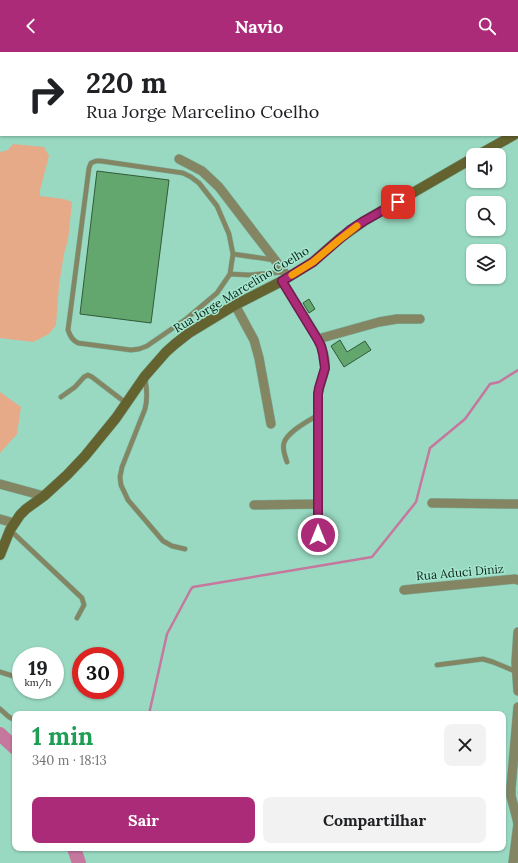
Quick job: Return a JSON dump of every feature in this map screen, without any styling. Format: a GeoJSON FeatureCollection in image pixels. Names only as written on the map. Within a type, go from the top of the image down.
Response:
{"type":"FeatureCollection","features":[{"type":"Feature","properties":{"kind":"street"},"geometry":{"type":"LineString","coordinates":[[491,148],[512,136]]}},
{"type":"Feature","properties":{"kind":"street"},"geometry":{"type":"LineString","coordinates":[[179,159],[202,171],[219,187],[276,260],[321,346],[325,368],[319,388],[318,535]]}},
{"type":"Feature","properties":{"kind":"street","name":"Rua Jorge Marcelino Coelho"},"geometry":{"type":"LineString","coordinates":[[0,555],[12,526],[26,509],[44,496],[85,456],[116,418],[145,376],[175,344],[189,333],[313,262],[364,221],[466,162]]}},
{"type":"Feature","properties":{"kind":"street"},"geometry":{"type":"LineString","coordinates":[[235,306],[254,340],[259,358],[271,424]]}},
{"type":"Feature","properties":{"kind":"street"},"geometry":{"type":"LineString","coordinates":[[318,340],[379,322],[397,319],[420,319]]}},
{"type":"Feature","properties":{"kind":"street"},"geometry":{"type":"LineString","coordinates":[[0,484],[44,496]]}},
{"type":"Feature","properties":{"kind":"street"},"geometry":{"type":"LineString","coordinates":[[432,503],[518,504]]}},
{"type":"Feature","properties":{"kind":"street"},"geometry":{"type":"LineString","coordinates":[[254,505],[318,504]]}},
{"type":"Feature","properties":{"kind":"street"},"geometry":{"type":"LineString","coordinates":[[0,519],[12,526]]}},
{"type":"Feature","properties":{"kind":"street","name":"Rua Aduci Diniz"},"geometry":{"type":"LineString","coordinates":[[404,590],[515,579],[518,580]]}},
{"type":"Feature","properties":{"kind":"street"},"geometry":{"type":"LineString","coordinates":[[518,632],[516,652],[518,692]]}},
{"type":"Feature","properties":{"kind":"street"},"geometry":{"type":"LineString","coordinates":[[513,863],[518,824],[511,796],[511,788],[518,707]]}},
{"type":"Feature","properties":{"kind":"lane"},"geometry":{"type":"LineString","coordinates":[[101,161],[183,173],[192,177],[199,183],[217,206],[229,234],[233,254],[230,274],[217,293],[186,319],[148,346],[131,350],[78,344],[72,340],[69,335],[68,330],[89,168],[91,163],[101,161]]}},
{"type":"Feature","properties":{"kind":"lane"},"geometry":{"type":"LineString","coordinates":[[233,254],[276,260]]}},
{"type":"Feature","properties":{"kind":"lane"},"geometry":{"type":"LineString","coordinates":[[230,274],[285,277]]}},
{"type":"Feature","properties":{"kind":"lane"},"geometry":{"type":"LineString","coordinates":[[61,397],[88,375],[126,403]]}},
{"type":"Feature","properties":{"kind":"lane"},"geometry":{"type":"LineString","coordinates":[[145,376],[148,401],[122,467],[120,478],[121,485],[128,500],[163,541],[172,546],[185,549]]}},
{"type":"Feature","properties":{"kind":"lane"},"geometry":{"type":"LineString","coordinates":[[287,462],[283,449],[286,438],[290,433],[318,415]]}},
{"type":"Feature","properties":{"kind":"lane"},"geometry":{"type":"LineString","coordinates":[[12,526],[82,598],[84,605],[77,618]]}},
{"type":"Feature","properties":{"kind":"lane"},"geometry":{"type":"LineString","coordinates":[[437,665],[482,659],[517,672]]}},
{"type":"Feature","properties":{"kind":"lane"},"geometry":{"type":"LineString","coordinates":[[0,672],[12,676]]}},
{"type":"Feature","properties":{"kind":"lane"},"geometry":{"type":"LineString","coordinates":[[0,709],[12,718]]}},
{"type":"Feature","properties":{"kind":"shaded area"},"geometry":{"type":"Polygon","coordinates":[[[13,144],[44,147],[49,156],[40,190],[40,196],[64,199],[72,202],[68,240],[59,285],[56,325],[49,334],[33,342],[0,338],[0,152],[8,150],[13,144]]]}},
{"type":"Feature","properties":{"kind":"shaded area"},"geometry":{"type":"Polygon","coordinates":[[[0,392],[21,407],[17,434],[0,453],[0,392]]]}},
{"type":"Feature","properties":{"kind":"building"},"geometry":{"type":"Polygon","coordinates":[[[97,171],[169,180],[151,323],[80,314],[97,171]]]}},
{"type":"Feature","properties":{"kind":"building"},"geometry":{"type":"Polygon","coordinates":[[[309,299],[315,309],[309,313],[303,303],[309,299]]]}},
{"type":"Feature","properties":{"kind":"building"},"geometry":{"type":"Polygon","coordinates":[[[340,340],[347,352],[365,341],[371,350],[344,367],[331,346],[340,340]]]}},
{"type":"Feature","properties":{"kind":"waterway"},"geometry":{"type":"LineString","coordinates":[[150,711],[167,634],[193,587],[372,557],[416,502],[430,448],[465,419],[490,384],[499,382],[518,370]]}},
{"type":"Feature","properties":{"kind":"waterway"},"geometry":{"type":"LineString","coordinates":[[0,734],[12,745]]}},
{"type":"Feature","properties":{"kind":"waterway"},"geometry":{"type":"LineString","coordinates":[[75,851],[79,863]]}},
{"type":"Feature","properties":{"kind":"slow traffic"},"geometry":{"type":"LineString","coordinates":[[292,275],[313,262],[350,230],[357,226]]}},
{"type":"Feature","properties":{"kind":"route"},"geometry":{"type":"LineString","coordinates":[[318,535],[318,394],[325,368],[321,346],[282,281],[313,262],[350,230],[398,202]]}}]}
